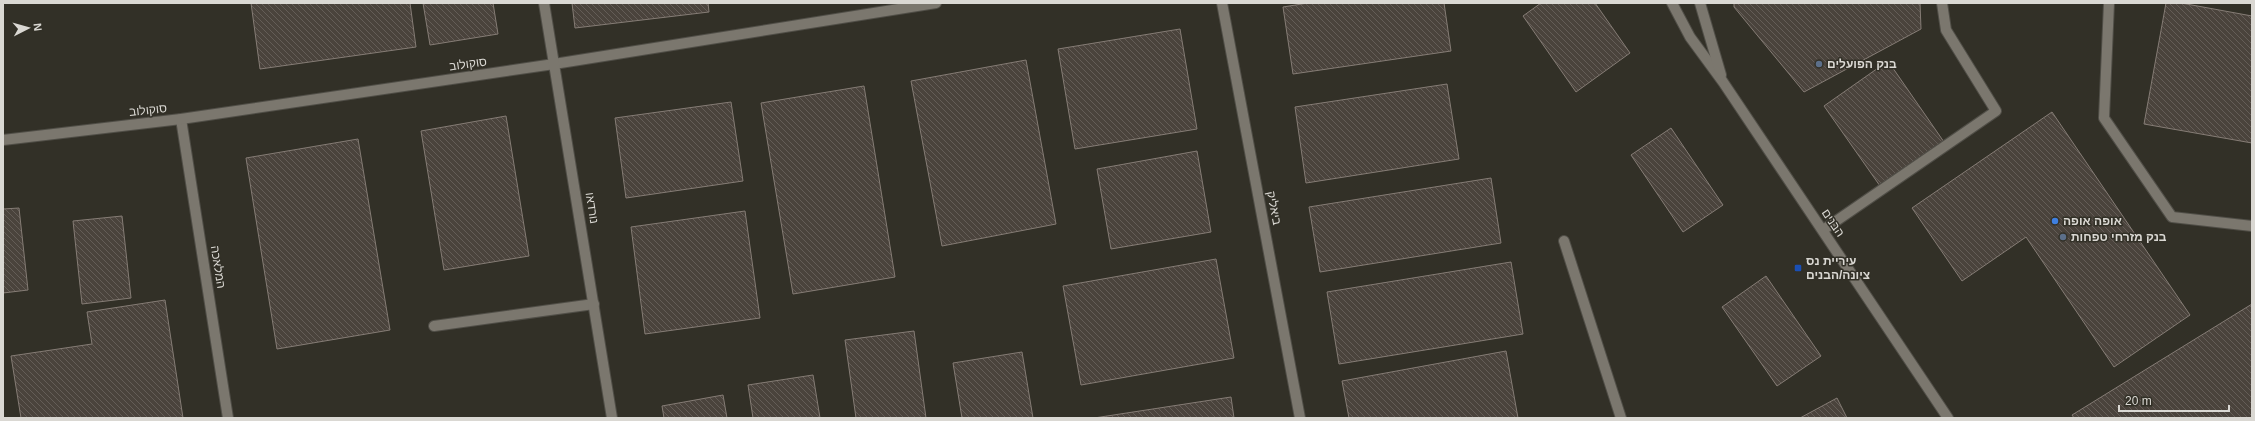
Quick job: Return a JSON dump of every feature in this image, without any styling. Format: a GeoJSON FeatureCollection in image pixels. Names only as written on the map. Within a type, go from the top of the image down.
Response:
{"type":"FeatureCollection","features":[{"type":"Feature","properties":{"kind":"street","name":"נורדאו"},"geometry":{"type":"LineString","coordinates":[[544,3],[612,418]]}},
{"type":"Feature","properties":{"kind":"street","name":"סוקולוב"},"geometry":{"type":"LineString","coordinates":[[3,140],[181,119],[554,64],[936,3]]}},
{"type":"Feature","properties":{"kind":"street","name":"ביאליק"},"geometry":{"type":"LineString","coordinates":[[1222,3],[1300,418]]}},
{"type":"Feature","properties":{"kind":"street","name":"הבנים"},"geometry":{"type":"LineString","coordinates":[[1672,3],[1690,37],[1723,82],[1948,418]]}},
{"type":"Feature","properties":{"kind":"street","name":"הבנים"},"geometry":{"type":"LineString","coordinates":[[1700,3],[1723,82]]}},
{"type":"Feature","properties":{"kind":"street"},"geometry":{"type":"LineString","coordinates":[[1822,230],[1996,111],[1946,30],[1942,3]]}},
{"type":"Feature","properties":{"kind":"street"},"geometry":{"type":"LineString","coordinates":[[2109,3],[2104,118],[2172,217],[2252,226]]}},
{"type":"Feature","properties":{"kind":"street","name":"המלאכה"},"geometry":{"type":"LineString","coordinates":[[181,119],[228,418]]}},
{"type":"Feature","properties":{"kind":"street"},"geometry":{"type":"LineString","coordinates":[[1564,241],[1621,418]]}},
{"type":"Feature","properties":{"kind":"street"},"geometry":{"type":"LineString","coordinates":[[434,326],[594,304]]}},
{"type":"Feature","properties":{"kind":"building"},"geometry":{"type":"Polygon","coordinates":[[[251,3],[410,3],[416,47],[260,69],[251,3]]]}},
{"type":"Feature","properties":{"kind":"building"},"geometry":{"type":"Polygon","coordinates":[[[423,3],[493,3],[498,34],[430,45],[423,3]]]}},
{"type":"Feature","properties":{"kind":"building"},"geometry":{"type":"Polygon","coordinates":[[[572,3],[708,3],[709,12],[575,28],[572,3]]]}},
{"type":"Feature","properties":{"kind":"building"},"geometry":{"type":"Polygon","coordinates":[[[1308,3],[1444,3],[1451,51],[1293,74],[1283,7],[1308,3]]]}},
{"type":"Feature","properties":{"kind":"building"},"geometry":{"type":"Polygon","coordinates":[[[1541,3],[1595,3],[1630,53],[1576,92],[1523,16],[1541,3]]]}},
{"type":"Feature","properties":{"kind":"building","name":"בנק הפועלים"},"geometry":{"type":"Polygon","coordinates":[[[1734,3],[1920,3],[1921,29],[1804,92],[1734,7],[1734,3]]]}},
{"type":"Feature","properties":{"kind":"building"},"geometry":{"type":"Polygon","coordinates":[[[2166,3],[2181,3],[2252,16],[2252,143],[2144,124],[2166,3]]]}},
{"type":"Feature","properties":{"kind":"building"},"geometry":{"type":"Polygon","coordinates":[[[1180,29],[1197,129],[1075,149],[1058,49],[1180,29]]]}},
{"type":"Feature","properties":{"kind":"building"},"geometry":{"type":"Polygon","coordinates":[[[1026,60],[1056,224],[942,246],[911,81],[1026,60]]]}},
{"type":"Feature","properties":{"kind":"building"},"geometry":{"type":"Polygon","coordinates":[[[1888,61],[1944,142],[1880,186],[1824,106],[1888,61]]]}},
{"type":"Feature","properties":{"kind":"building"},"geometry":{"type":"Polygon","coordinates":[[[1447,84],[1459,159],[1306,183],[1295,107],[1447,84]]]}},
{"type":"Feature","properties":{"kind":"building"},"geometry":{"type":"Polygon","coordinates":[[[864,86],[895,277],[793,294],[761,103],[864,86]]]}},
{"type":"Feature","properties":{"kind":"building"},"geometry":{"type":"Polygon","coordinates":[[[731,102],[743,181],[626,198],[615,118],[731,102]]]}},
{"type":"Feature","properties":{"kind":"building"},"geometry":{"type":"Polygon","coordinates":[[[2052,112],[2190,315],[2114,367],[2026,237],[1962,281],[1912,208],[2052,112]]]}},
{"type":"Feature","properties":{"kind":"building"},"geometry":{"type":"Polygon","coordinates":[[[506,116],[529,256],[444,270],[421,131],[506,116]]]}},
{"type":"Feature","properties":{"kind":"building"},"geometry":{"type":"Polygon","coordinates":[[[1671,128],[1723,205],[1683,232],[1631,155],[1671,128]]]}},
{"type":"Feature","properties":{"kind":"building"},"geometry":{"type":"Polygon","coordinates":[[[358,139],[390,330],[277,349],[246,158],[358,139]]]}},
{"type":"Feature","properties":{"kind":"building"},"geometry":{"type":"Polygon","coordinates":[[[1197,151],[1211,232],[1111,249],[1097,169],[1197,151]]]}},
{"type":"Feature","properties":{"kind":"building"},"geometry":{"type":"Polygon","coordinates":[[[1491,178],[1501,243],[1320,272],[1309,207],[1491,178]]]}},
{"type":"Feature","properties":{"kind":"building"},"geometry":{"type":"Polygon","coordinates":[[[19,208],[28,290],[3,293],[3,209],[19,208]]]}},
{"type":"Feature","properties":{"kind":"building"},"geometry":{"type":"Polygon","coordinates":[[[745,211],[760,318],[645,334],[631,227],[745,211]]]}},
{"type":"Feature","properties":{"kind":"building"},"geometry":{"type":"Polygon","coordinates":[[[122,216],[131,298],[82,304],[73,221],[122,216]]]}},
{"type":"Feature","properties":{"kind":"building"},"geometry":{"type":"Polygon","coordinates":[[[1216,259],[1234,358],[1081,385],[1063,286],[1216,259]]]}},
{"type":"Feature","properties":{"kind":"building"},"geometry":{"type":"Polygon","coordinates":[[[1511,262],[1523,334],[1339,364],[1327,292],[1511,262]]]}},
{"type":"Feature","properties":{"kind":"building"},"geometry":{"type":"Polygon","coordinates":[[[1766,276],[1821,356],[1777,386],[1722,307],[1766,276]]]}},
{"type":"Feature","properties":{"kind":"building"},"geometry":{"type":"Polygon","coordinates":[[[165,300],[183,418],[21,418],[11,356],[92,344],[87,312],[165,300]]]}},
{"type":"Feature","properties":{"kind":"building"},"geometry":{"type":"Polygon","coordinates":[[[2252,304],[2252,418],[2074,418],[2072,415],[2252,304]]]}},
{"type":"Feature","properties":{"kind":"building"},"geometry":{"type":"Polygon","coordinates":[[[914,331],[926,418],[856,418],[845,340],[914,331]]]}},
{"type":"Feature","properties":{"kind":"building"},"geometry":{"type":"Polygon","coordinates":[[[1506,351],[1518,418],[1349,418],[1342,381],[1506,351]]]}},
{"type":"Feature","properties":{"kind":"building"},"geometry":{"type":"Polygon","coordinates":[[[1022,352],[1033,418],[962,418],[953,363],[1022,352]]]}},
{"type":"Feature","properties":{"kind":"building"},"geometry":{"type":"Polygon","coordinates":[[[813,375],[820,418],[753,418],[748,385],[813,375]]]}},
{"type":"Feature","properties":{"kind":"building"},"geometry":{"type":"Polygon","coordinates":[[[723,395],[727,418],[664,418],[662,406],[723,395]]]}},
{"type":"Feature","properties":{"kind":"building"},"geometry":{"type":"Polygon","coordinates":[[[1231,397],[1234,418],[1094,418],[1231,397]]]}},
{"type":"Feature","properties":{"kind":"building"},"geometry":{"type":"Polygon","coordinates":[[[1837,398],[1847,418],[1800,418],[1837,398]]]}},
{"type":"Feature","properties":{"kind":"place","name":"בנק הפועלים"},"geometry":{"type":"Point","coordinates":[1819,64]}},
{"type":"Feature","properties":{"kind":"place","name":"אופה אופה"},"geometry":{"type":"Point","coordinates":[2055,221]}},
{"type":"Feature","properties":{"kind":"place","name":"בנק מזרחי טפחות"},"geometry":{"type":"Point","coordinates":[2063,237]}},
{"type":"Feature","properties":{"kind":"place","name":"עיריית נס ציונה/הבנים"},"geometry":{"type":"Point","coordinates":[1798,268]}}]}
